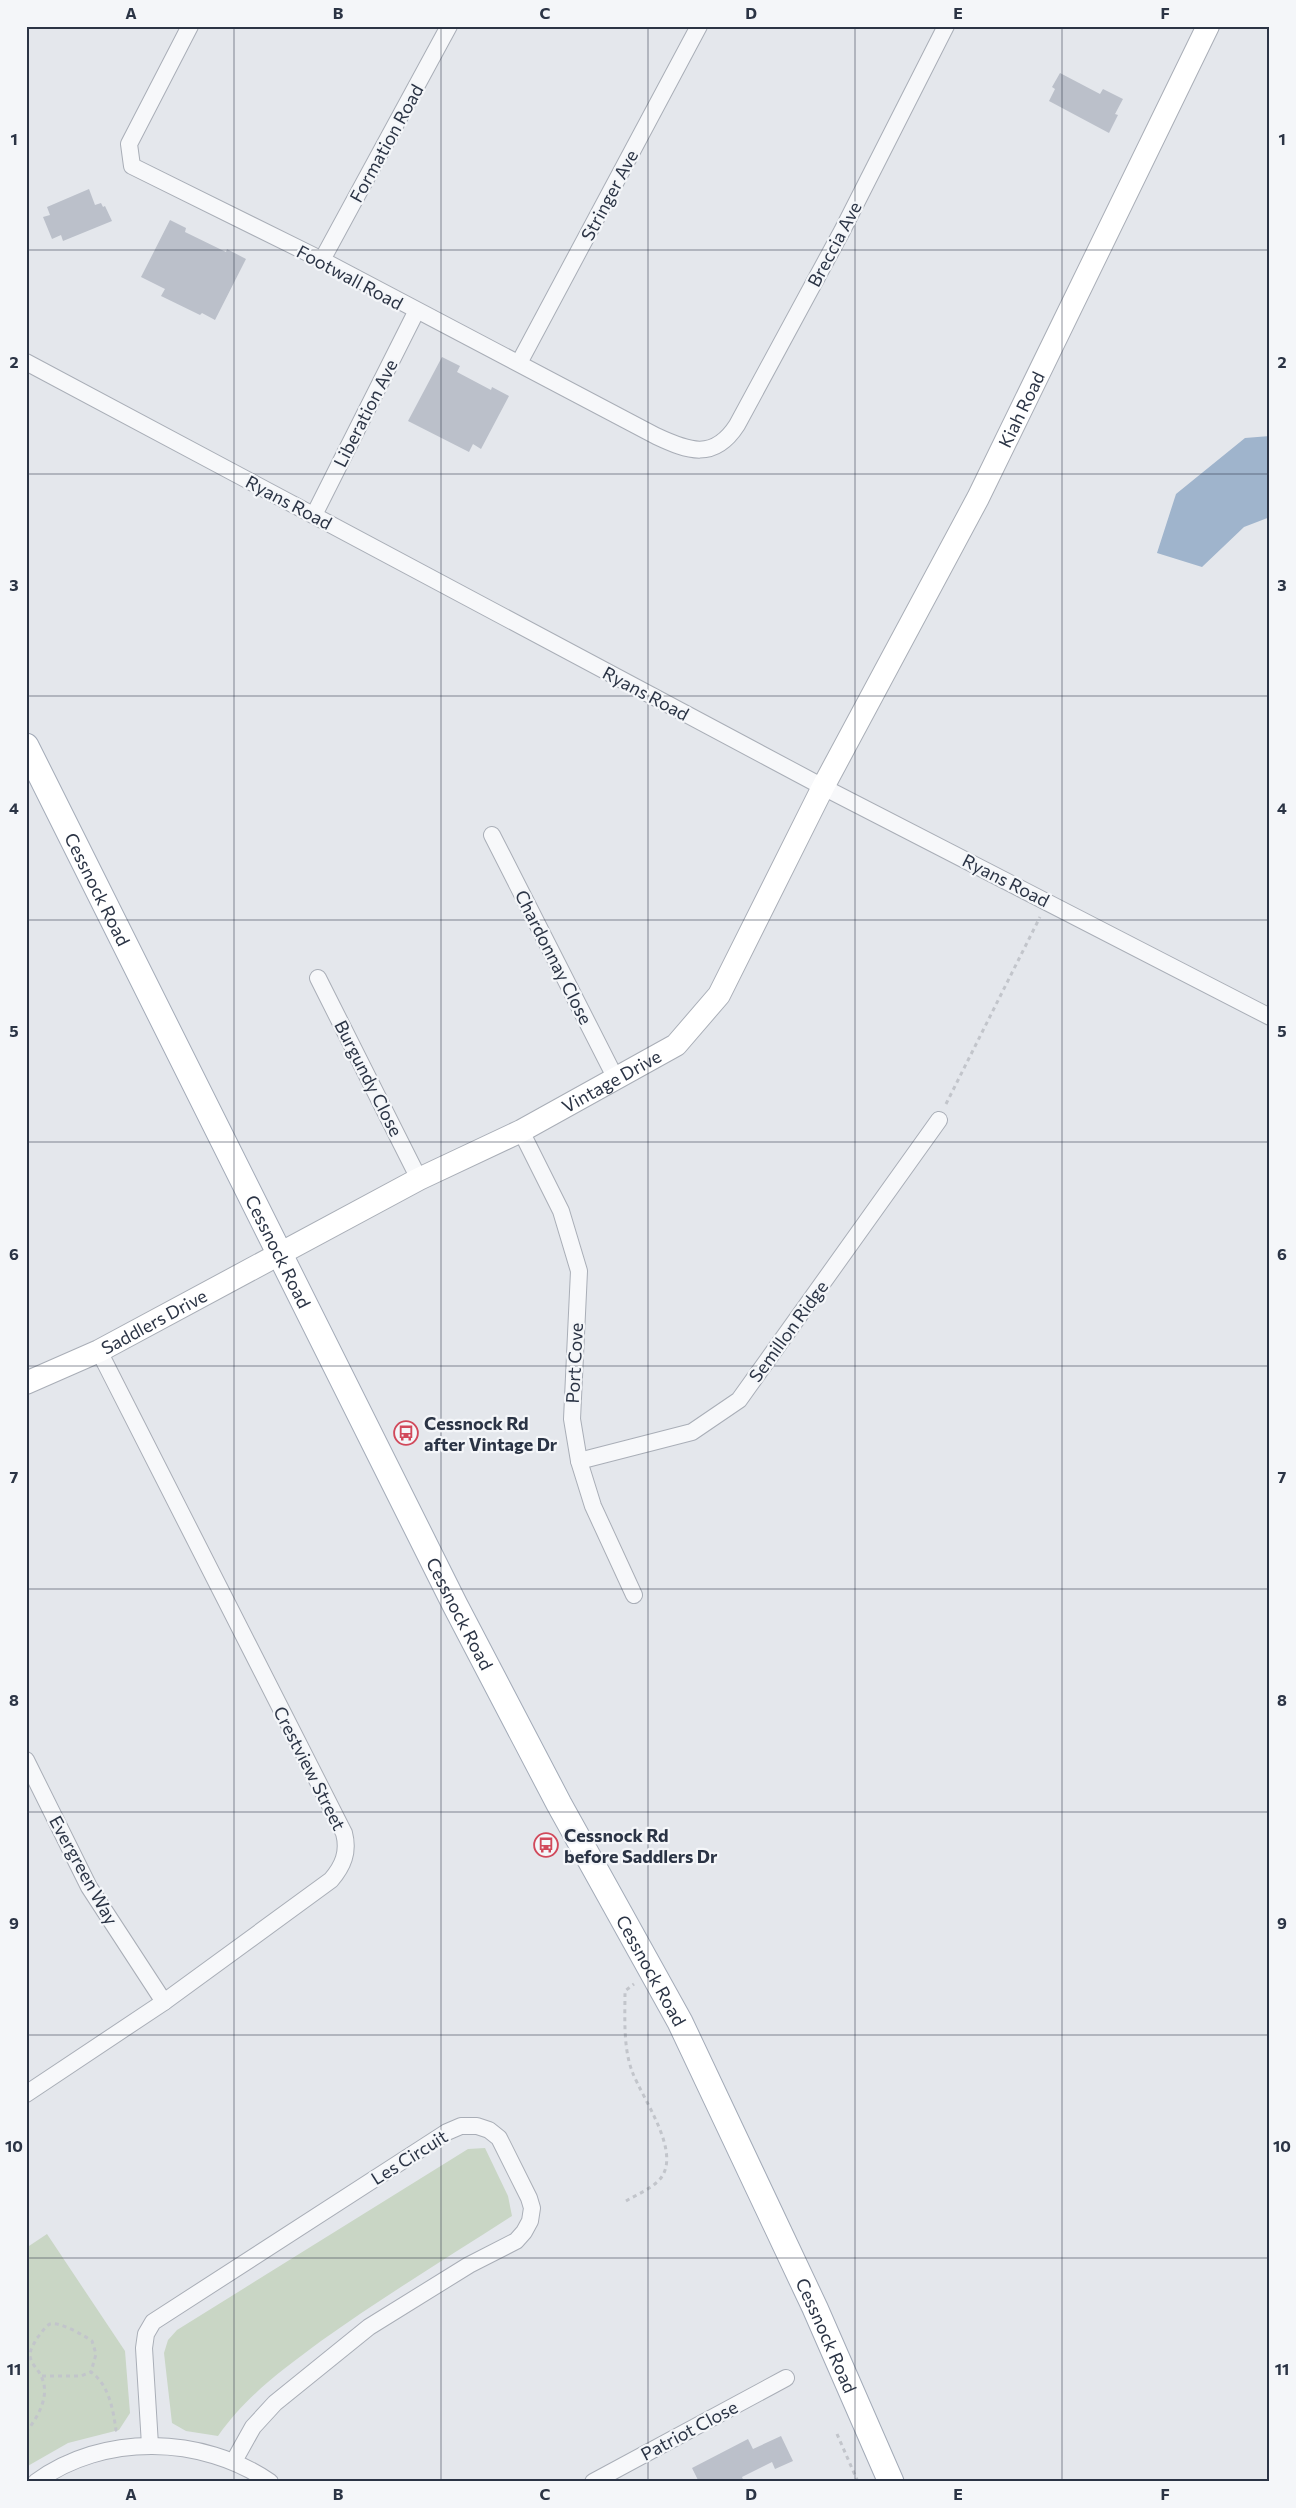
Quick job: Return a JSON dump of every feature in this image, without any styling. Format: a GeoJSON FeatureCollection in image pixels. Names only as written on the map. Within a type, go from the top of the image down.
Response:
{"type":"FeatureCollection","features":[{"type":"Feature","properties":{"kind":"main road","name":"Cessnock Road"},"geometry":{"type":"LineString","coordinates":[[26,746],[456,1605],[550,1787],[680,2022],[815,2308],[891,2482]]}},
{"type":"Feature","properties":{"kind":"street","name":"Footwall Road"},"geometry":{"type":"LineString","coordinates":[[190,26],[129,144],[132,166],[322,260],[416,312],[684,449],[708,449]]}},
{"type":"Feature","properties":{"kind":"street","name":"Formation Road"},"geometry":{"type":"LineString","coordinates":[[322,260],[449,26]]}},
{"type":"Feature","properties":{"kind":"street","name":"Stringer Ave"},"geometry":{"type":"LineString","coordinates":[[519,363],[699,26]]}},
{"type":"Feature","properties":{"kind":"street","name":"Breccia Ave"},"geometry":{"type":"LineString","coordinates":[[708,449],[727,440],[737,425],[842,231],[946,26]]}},
{"type":"Feature","properties":{"kind":"street","name":"Kiah Road"},"geometry":{"type":"LineString","coordinates":[[822,787],[978,498],[1208,26]]}},
{"type":"Feature","properties":{"kind":"street","name":"Liberation Ave"},"geometry":{"type":"LineString","coordinates":[[314,515],[416,312]]}},
{"type":"Feature","properties":{"kind":"street","name":"Ryans Road"},"geometry":{"type":"LineString","coordinates":[[26,362],[822,787],[1048,901],[1270,1017]]}},
{"type":"Feature","properties":{"kind":"street","name":"Vintage Drive"},"geometry":{"type":"LineString","coordinates":[[280,1253],[420,1179],[521,1131],[676,1044],[719,995],[822,787]]}},
{"type":"Feature","properties":{"kind":"street","name":"Chardonnay Close"},"geometry":{"type":"LineString","coordinates":[[492,835],[616,1079]]}},
{"type":"Feature","properties":{"kind":"street","name":"Burgundy Close"},"geometry":{"type":"LineString","coordinates":[[318,978],[420,1179]]}},
{"type":"Feature","properties":{"kind":"street","name":"Semillon Ridge"},"geometry":{"type":"LineString","coordinates":[[579,1461],[692,1432],[739,1400],[939,1120]]}},
{"type":"Feature","properties":{"kind":"street","name":"Port Cove"},"geometry":{"type":"LineString","coordinates":[[521,1131],[560,1211],[579,1272],[572,1419],[579,1461],[593,1506],[634,1595]]}},
{"type":"Feature","properties":{"kind":"street","name":"Saddlers Drive"},"geometry":{"type":"LineString","coordinates":[[26,1382],[99,1351],[280,1253]]}},
{"type":"Feature","properties":{"kind":"street","name":"Crestview Street"},"geometry":{"type":"LineString","coordinates":[[26,2094],[164,2002],[331,1880],[343,1862],[346,1841],[344,1833],[99,1351]]}},
{"type":"Feature","properties":{"kind":"street","name":"Evergreen Way"},"geometry":{"type":"LineString","coordinates":[[26,1760],[89,1887],[164,2002]]}},
{"type":"Feature","properties":{"kind":"street","name":"Les Circuit"},"geometry":{"type":"LineString","coordinates":[[150,2445],[144,2348],[146,2334],[153,2322],[447,2132],[461,2126],[477,2126],[489,2130],[500,2138],[532,2208],[530,2221],[524,2232],[516,2241],[469,2265],[369,2328],[274,2403],[253,2427],[234,2461]]}},
{"type":"Feature","properties":{"kind":"street","name":"Patriot Close"},"geometry":{"type":"LineString","coordinates":[[593,2482],[786,2378]]}},
{"type":"Feature","properties":{"kind":"street"},"geometry":{"type":"LineString","coordinates":[[36,2482],[70,2462],[120,2449],[150,2445],[195,2450],[234,2461],[270,2482]]}},
{"type":"Feature","properties":{"kind":"path"},"geometry":{"type":"LineString","coordinates":[[939,1120],[955,1084],[1048,901]]}},
{"type":"Feature","properties":{"kind":"path"},"geometry":{"type":"LineString","coordinates":[[626,2201],[657,2183],[665,2172],[666,2162],[666,2144],[631,2070],[624,2024],[625,1991],[636,1982]]}},
{"type":"Feature","properties":{"kind":"path"},"geometry":{"type":"LineString","coordinates":[[26,2432],[40,2414],[44,2389],[42,2376],[31,2360],[31,2350],[43,2330],[50,2324],[62,2326],[92,2341],[96,2354],[91,2372]]}},
{"type":"Feature","properties":{"kind":"path"},"geometry":{"type":"LineString","coordinates":[[42,2376],[82,2376],[91,2372]]}},
{"type":"Feature","properties":{"kind":"path"},"geometry":{"type":"LineString","coordinates":[[91,2372],[104,2385],[113,2410],[116,2430],[110,2432]]}},
{"type":"Feature","properties":{"kind":"path"},"geometry":{"type":"LineString","coordinates":[[837,2434],[858,2482]]}},
{"type":"Feature","properties":{"kind":"green space"},"geometry":{"type":"Polygon","coordinates":[[[485,2148],[508,2196],[512,2216],[392,2293],[306,2352],[278,2373],[253,2396],[229,2421],[218,2436],[186,2431],[172,2423],[164,2353],[168,2340],[177,2330],[468,2149],[485,2148]]]}},
{"type":"Feature","properties":{"kind":"green space"},"geometry":{"type":"Polygon","coordinates":[[[47,2234],[125,2351],[130,2413],[119,2430],[68,2443],[26,2467],[26,2248],[47,2234]]]}},
{"type":"Feature","properties":{"kind":"water"},"geometry":{"type":"Polygon","coordinates":[[[1270,436],[1270,517],[1244,527],[1202,567],[1157,553],[1176,494],[1245,438],[1270,436]]]}},
{"type":"Feature","properties":{"kind":"building"},"geometry":{"type":"Polygon","coordinates":[[[1060,73],[1100,94],[1103,89],[1123,99],[1115,114],[1118,115],[1109,133],[1049,101],[1055,89],[1052,87],[1060,73]]]}},
{"type":"Feature","properties":{"kind":"building"},"geometry":{"type":"Polygon","coordinates":[[[89,189],[95,205],[101,203],[103,207],[105,206],[112,221],[63,241],[61,235],[52,239],[43,217],[50,215],[47,207],[89,189]]]}},
{"type":"Feature","properties":{"kind":"building"},"geometry":{"type":"Polygon","coordinates":[[[170,220],[186,228],[185,232],[226,252],[227,249],[246,259],[215,320],[202,313],[200,315],[161,296],[165,289],[141,277],[170,220]]]}},
{"type":"Feature","properties":{"kind":"building"},"geometry":{"type":"Polygon","coordinates":[[[442,357],[460,366],[457,372],[491,390],[492,387],[509,396],[481,449],[473,444],[469,452],[408,421],[442,357]]]}},
{"type":"Feature","properties":{"kind":"building"},"geometry":{"type":"Polygon","coordinates":[[[781,2436],[793,2461],[775,2469],[772,2462],[742,2477],[744,2482],[699,2482],[692,2468],[748,2439],[753,2449],[781,2436]]]}},
{"type":"Feature","properties":{"kind":"place","name":"Cessnock Rd after Vintage Dr"},"geometry":{"type":"Point","coordinates":[406,1433]}},
{"type":"Feature","properties":{"kind":"place","name":"Cessnock Rd before Saddlers Dr"},"geometry":{"type":"Point","coordinates":[546,1845]}}]}
